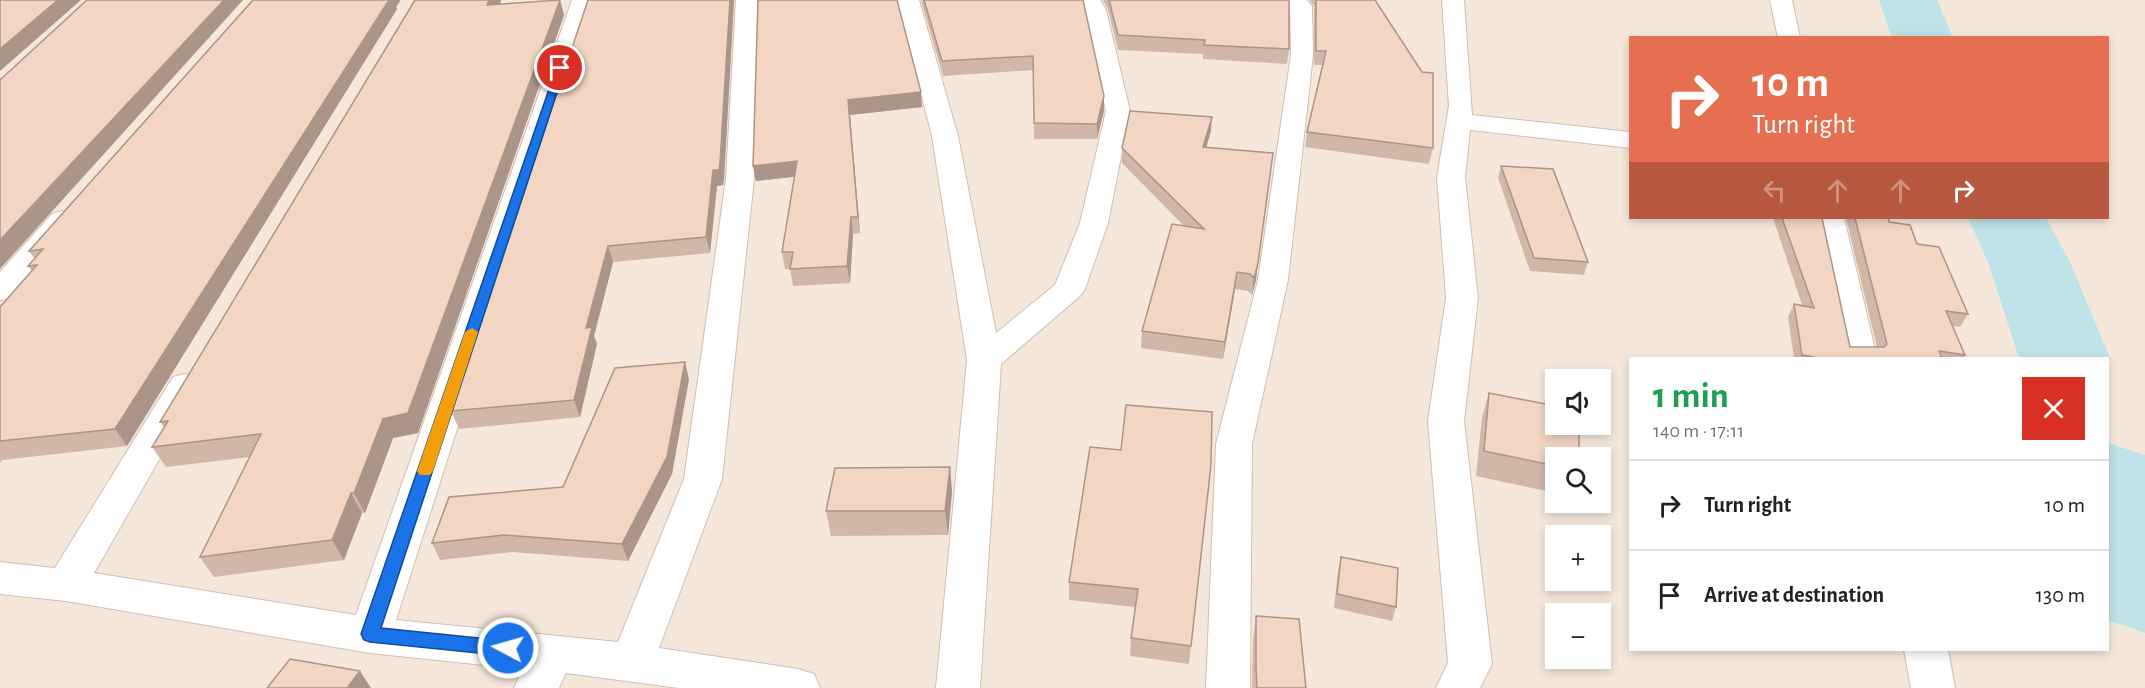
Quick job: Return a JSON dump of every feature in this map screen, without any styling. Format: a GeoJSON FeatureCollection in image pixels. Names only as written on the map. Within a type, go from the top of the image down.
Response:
{"type":"FeatureCollection","features":[{"type":"Feature","properties":{"kind":"street"},"geometry":{"type":"LineString","coordinates":[[370,634],[583,0]]}},
{"type":"Feature","properties":{"kind":"street"},"geometry":{"type":"LineString","coordinates":[[632,662],[704,479],[740,179],[747,0]]}},
{"type":"Feature","properties":{"kind":"street"},"geometry":{"type":"LineString","coordinates":[[908,0],[945,136],[984,360],[957,688]]}},
{"type":"Feature","properties":{"kind":"street"},"geometry":{"type":"LineString","coordinates":[[984,360],[1069,288],[1094,223],[1118,111],[1095,10],[1089,0]]}},
{"type":"Feature","properties":{"kind":"street"},"geometry":{"type":"LineString","coordinates":[[1228,688],[1234,444],[1273,280],[1302,56],[1301,6],[1296,0]]}},
{"type":"Feature","properties":{"kind":"street"},"geometry":{"type":"LineString","coordinates":[[1453,0],[1461,106],[1451,177],[1462,298],[1446,421],[1470,664],[1458,688]]}},
{"type":"Feature","properties":{"kind":"street"},"geometry":{"type":"LineString","coordinates":[[1781,0],[1789,36]]}},
{"type":"Feature","properties":{"kind":"street"},"geometry":{"type":"LineString","coordinates":[[1458,121],[1629,140]]}},
{"type":"Feature","properties":{"kind":"street"},"geometry":{"type":"LineString","coordinates":[[0,291],[78,202]]}},
{"type":"Feature","properties":{"kind":"street"},"geometry":{"type":"LineString","coordinates":[[1830,219],[1862,357]]}},
{"type":"Feature","properties":{"kind":"street"},"geometry":{"type":"LineString","coordinates":[[66,585],[201,359]]}},
{"type":"Feature","properties":{"kind":"street"},"geometry":{"type":"LineString","coordinates":[[0,578],[66,585],[370,634],[545,671],[632,662],[798,688]]}},
{"type":"Feature","properties":{"kind":"street"},"geometry":{"type":"LineString","coordinates":[[1926,651],[1933,688]]}},
{"type":"Feature","properties":{"kind":"shaded area"},"geometry":{"type":"Polygon","coordinates":[[[0,0],[2145,0],[2145,688],[0,688],[0,0]]]}},
{"type":"Feature","properties":{"kind":"building"},"geometry":{"type":"Polygon","coordinates":[[[0,0],[58,0],[0,49],[0,0]]]}},
{"type":"Feature","properties":{"kind":"building"},"geometry":{"type":"Polygon","coordinates":[[[87,0],[224,0],[0,240],[0,79],[87,0]]]}},
{"type":"Feature","properties":{"kind":"building"},"geometry":{"type":"Polygon","coordinates":[[[253,0],[389,0],[115,429],[0,441],[0,307],[37,265],[28,266],[43,249],[29,251],[253,0]]]}},
{"type":"Feature","properties":{"kind":"building"},"geometry":{"type":"Polygon","coordinates":[[[415,0],[489,0],[487,5],[560,0],[408,413],[383,419],[354,493],[351,493],[332,540],[200,557],[261,434],[152,447],[168,421],[160,422],[415,0]]]}},
{"type":"Feature","properties":{"kind":"building"},"geometry":{"type":"Polygon","coordinates":[[[588,0],[730,0],[720,163],[719,170],[713,170],[706,237],[608,246],[586,328],[592,327],[574,400],[451,411],[588,0]]]}},
{"type":"Feature","properties":{"kind":"building"},"geometry":{"type":"Polygon","coordinates":[[[758,0],[897,0],[921,92],[848,100],[858,217],[851,217],[847,266],[790,269],[793,252],[782,252],[797,161],[753,166],[758,0]]]}},
{"type":"Feature","properties":{"kind":"building"},"geometry":{"type":"Polygon","coordinates":[[[924,0],[1083,0],[1104,96],[1097,124],[1034,123],[1033,56],[942,61],[924,0]]]}},
{"type":"Feature","properties":{"kind":"building"},"geometry":{"type":"Polygon","coordinates":[[[1109,0],[1289,0],[1289,49],[1204,45],[1205,40],[1118,35],[1109,0]]]}},
{"type":"Feature","properties":{"kind":"building"},"geometry":{"type":"Polygon","coordinates":[[[1316,0],[1375,0],[1422,72],[1433,73],[1433,148],[1307,132],[1326,51],[1316,51],[1316,0]]]}},
{"type":"Feature","properties":{"kind":"building"},"geometry":{"type":"Polygon","coordinates":[[[1130,111],[1212,117],[1203,147],[1273,153],[1258,263],[1254,278],[1250,274],[1237,272],[1225,342],[1142,331],[1172,224],[1204,229],[1122,148],[1130,111]]]}},
{"type":"Feature","properties":{"kind":"building"},"geometry":{"type":"Polygon","coordinates":[[[1501,166],[1553,169],[1588,262],[1534,258],[1501,166]]]}},
{"type":"Feature","properties":{"kind":"building"},"geometry":{"type":"Polygon","coordinates":[[[1782,219],[1822,219],[1850,347],[1884,347],[1887,344],[1855,219],[1888,219],[1889,222],[1910,225],[1917,244],[1939,247],[1968,314],[1946,311],[1965,355],[1939,351],[1942,357],[1813,357],[1802,355],[1794,304],[1814,308],[1782,219]]]}},
{"type":"Feature","properties":{"kind":"building"},"geometry":{"type":"Polygon","coordinates":[[[685,362],[667,457],[622,544],[504,535],[432,543],[449,497],[563,487],[615,368],[685,362]]]}},
{"type":"Feature","properties":{"kind":"building"},"geometry":{"type":"Polygon","coordinates":[[[1489,393],[1545,404],[1545,435],[1579,435],[1579,447],[1545,447],[1545,464],[1484,451],[1489,393]]]}},
{"type":"Feature","properties":{"kind":"building"},"geometry":{"type":"Polygon","coordinates":[[[1126,405],[1212,412],[1211,465],[1191,646],[1131,638],[1138,589],[1069,582],[1090,447],[1121,450],[1126,405]]]}},
{"type":"Feature","properties":{"kind":"building"},"geometry":{"type":"Polygon","coordinates":[[[950,467],[945,511],[826,511],[835,468],[950,467]]]}},
{"type":"Feature","properties":{"kind":"building"},"geometry":{"type":"Polygon","coordinates":[[[1341,557],[1398,568],[1396,607],[1337,594],[1341,557]]]}},
{"type":"Feature","properties":{"kind":"building"},"geometry":{"type":"Polygon","coordinates":[[[1256,616],[1299,619],[1306,688],[1257,688],[1256,616]]]}},
{"type":"Feature","properties":{"kind":"building"},"geometry":{"type":"Polygon","coordinates":[[[290,659],[360,671],[347,688],[267,688],[290,659]]]}},
{"type":"Feature","properties":{"kind":"waterway"},"geometry":{"type":"LineString","coordinates":[[1908,0],[1922,36]]}},
{"type":"Feature","properties":{"kind":"waterway"},"geometry":{"type":"LineString","coordinates":[[2008,219],[2029,262],[2064,357]]}},
{"type":"Feature","properties":{"kind":"waterway"},"geometry":{"type":"LineString","coordinates":[[2109,483],[2145,588]]}},
{"type":"Feature","properties":{"kind":"slow traffic"},"geometry":{"type":"LineString","coordinates":[[425,471],[472,332]]}},
{"type":"Feature","properties":{"kind":"route"},"geometry":{"type":"LineString","coordinates":[[508,648],[370,634],[560,68]]}}]}
